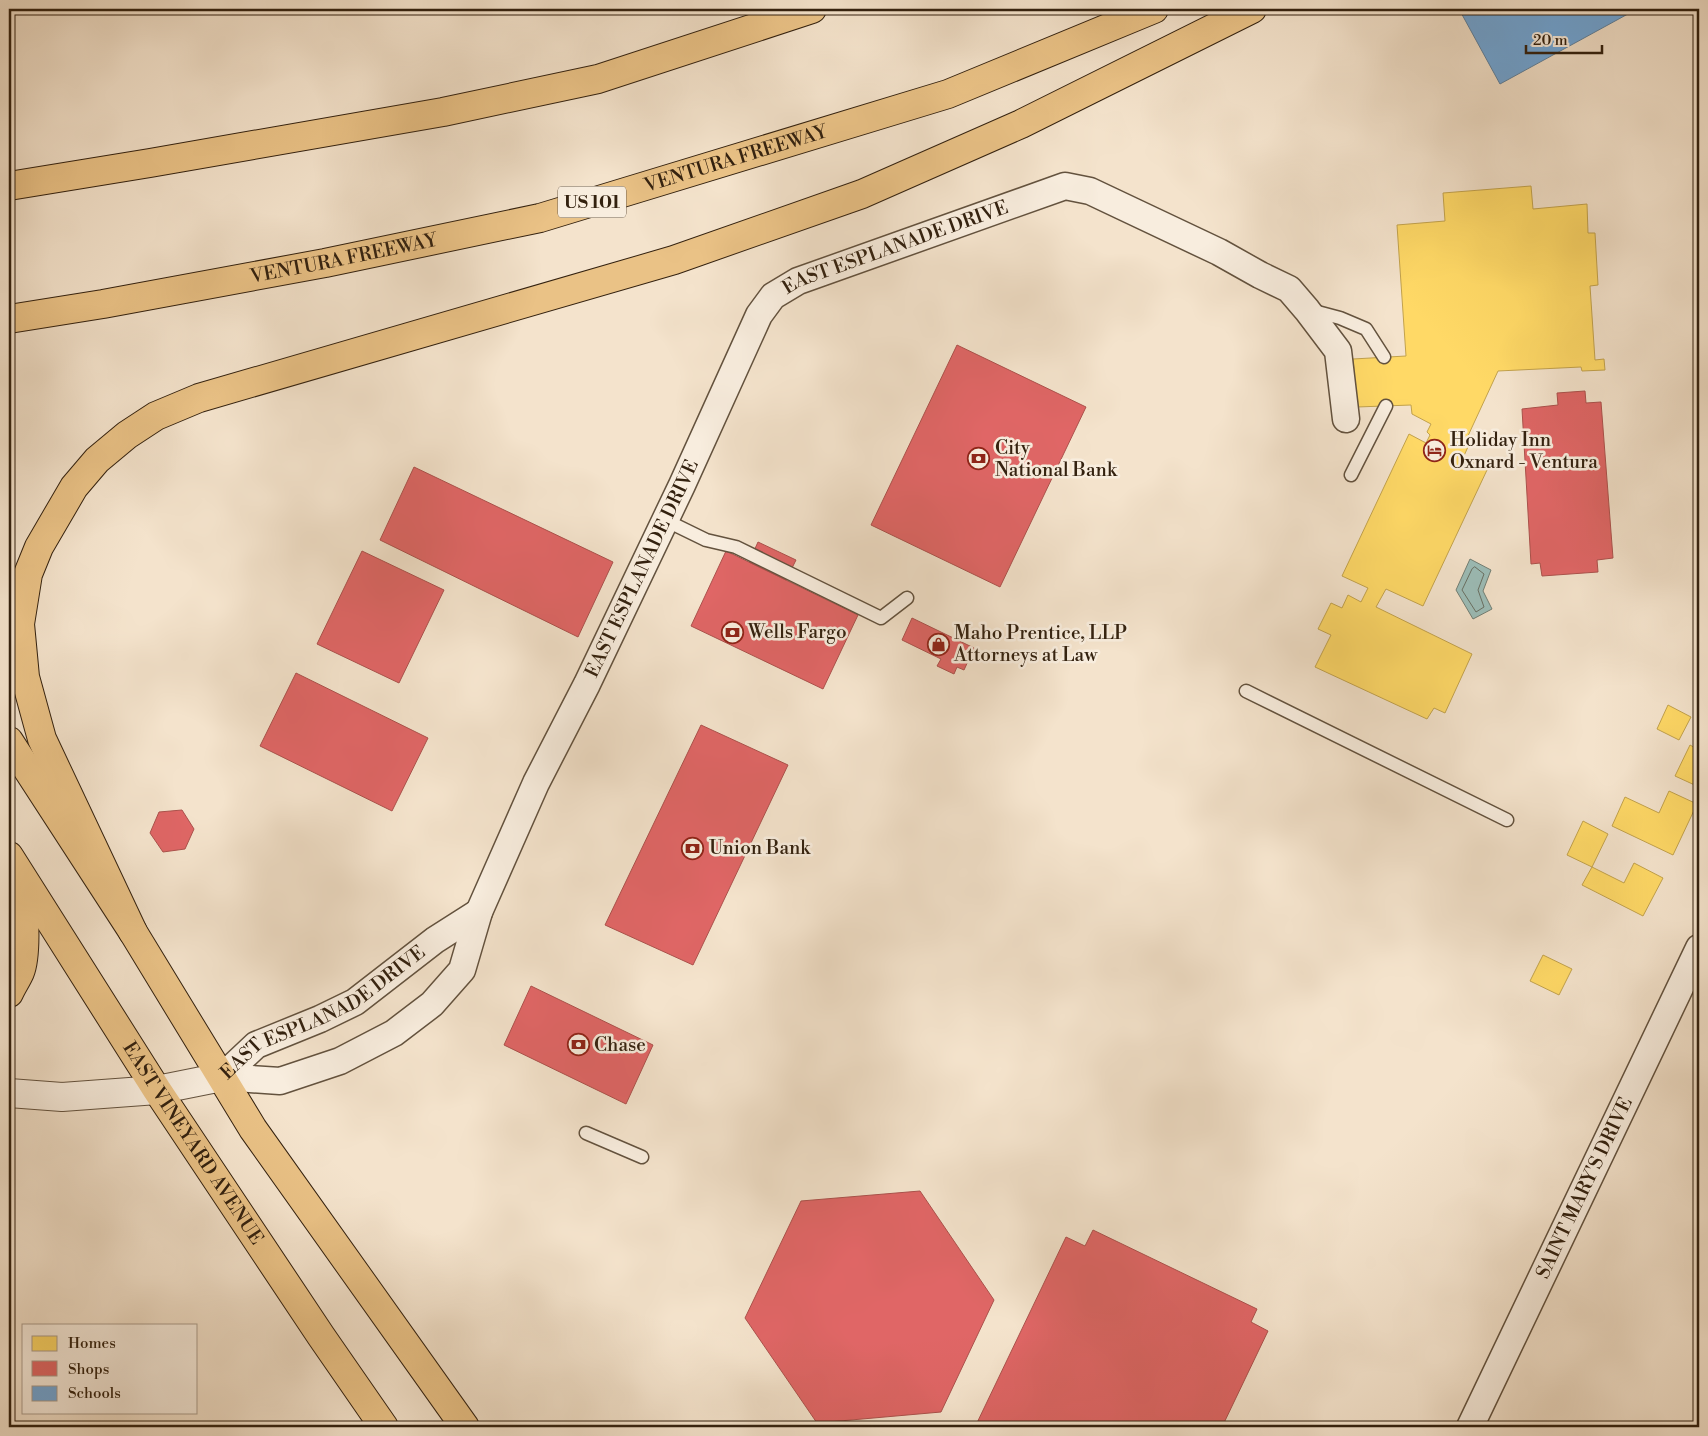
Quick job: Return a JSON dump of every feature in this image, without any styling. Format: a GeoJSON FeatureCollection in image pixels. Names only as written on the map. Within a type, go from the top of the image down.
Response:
{"type":"FeatureCollection","features":[{"type":"Feature","properties":{"kind":"main road"},"geometry":{"type":"LineString","coordinates":[[9,186],[443,112],[598,80],[812,9]]}},
{"type":"Feature","properties":{"kind":"main road","name":"VENTURA FREEWAY"},"geometry":{"type":"LineString","coordinates":[[9,319],[103,304],[315,265],[540,218],[948,94],[1154,9]]}},
{"type":"Feature","properties":{"kind":"main road"},"geometry":{"type":"LineString","coordinates":[[132,932],[42,739],[25,677],[20,624],[28,574],[38,547],[74,487],[96,460],[156,416],[198,398],[674,260],[862,194],[1021,124],[1252,9]]}},
{"type":"Feature","properties":{"kind":"main road"},"geometry":{"type":"LineString","coordinates":[[9,741],[132,932],[253,1129],[465,1427]]}},
{"type":"Feature","properties":{"kind":"main road"},"geometry":{"type":"LineString","coordinates":[[9,992],[20,971],[24,931],[15,867]]}},
{"type":"Feature","properties":{"kind":"main road","name":"EAST VINEYARD AVENUE"},"geometry":{"type":"LineString","coordinates":[[15,867],[157,1090],[320,1336],[384,1427]]}},
{"type":"Feature","properties":{"kind":"street","name":"EAST ESPLANADE DRIVE"},"geometry":{"type":"LineString","coordinates":[[227,1086],[280,1081],[340,1061],[394,1033],[432,1004],[462,970],[479,912],[536,783],[587,684],[759,315],[773,296],[798,282],[1065,186],[1090,191],[1219,252],[1289,289],[1308,310],[1338,351],[1346,419]]}},
{"type":"Feature","properties":{"kind":"street","name":"EAST ESPLANADE DRIVE"},"geometry":{"type":"LineString","coordinates":[[227,1086],[256,1045],[320,1019],[355,1002],[435,940],[479,912]]}},
{"type":"Feature","properties":{"kind":"street","name":"SAINT MARY'S DRIVE"},"geometry":{"type":"LineString","coordinates":[[1470,1427],[1699,948]]}},
{"type":"Feature","properties":{"kind":"street"},"geometry":{"type":"LineString","coordinates":[[9,1093],[62,1097],[227,1086]]}},
{"type":"Feature","properties":{"kind":"lane"},"geometry":{"type":"LineString","coordinates":[[1308,310],[1340,318],[1366,329],[1384,357]]}},
{"type":"Feature","properties":{"kind":"lane"},"geometry":{"type":"LineString","coordinates":[[1351,475],[1386,406]]}},
{"type":"Feature","properties":{"kind":"lane"},"geometry":{"type":"LineString","coordinates":[[665,520],[706,540],[736,547],[881,618],[907,598]]}},
{"type":"Feature","properties":{"kind":"lane"},"geometry":{"type":"LineString","coordinates":[[1246,691],[1507,820]]}},
{"type":"Feature","properties":{"kind":"lane"},"geometry":{"type":"LineString","coordinates":[[586,1133],[642,1157]]}},
{"type":"Feature","properties":{"kind":"water"},"geometry":{"type":"Polygon","coordinates":[[[1470,559],[1491,570],[1483,591],[1492,609],[1473,619],[1456,590],[1470,559]]]}},
{"type":"Feature","properties":{"kind":"building: Homes","name":"Holiday Inn Oxnard - Ventura"},"geometry":{"type":"Polygon","coordinates":[[[1531,186],[1533,209],[1587,204],[1588,233],[1595,233],[1598,285],[1590,286],[1595,360],[1604,359],[1605,370],[1582,371],[1581,367],[1498,371],[1467,438],[1471,440],[1463,458],[1487,470],[1423,606],[1386,589],[1376,607],[1472,654],[1445,713],[1434,708],[1427,719],[1315,667],[1331,635],[1318,629],[1331,603],[1342,608],[1348,595],[1361,602],[1368,588],[1342,576],[1409,434],[1426,443],[1430,435],[1427,432],[1431,424],[1412,414],[1411,405],[1357,407],[1353,359],[1406,356],[1397,225],[1445,221],[1443,193],[1531,186]]]}},
{"type":"Feature","properties":{"kind":"building: Homes"},"geometry":{"type":"Polygon","coordinates":[[[1668,705],[1691,717],[1679,740],[1657,729],[1668,705]]]}},
{"type":"Feature","properties":{"kind":"building: Homes"},"geometry":{"type":"Polygon","coordinates":[[[1690,745],[1699,750],[1699,787],[1675,776],[1690,745]]]}},
{"type":"Feature","properties":{"kind":"building: Homes"},"geometry":{"type":"Polygon","coordinates":[[[1669,791],[1697,804],[1673,855],[1612,826],[1625,797],[1659,813],[1669,791]]]}},
{"type":"Feature","properties":{"kind":"building: Homes"},"geometry":{"type":"Polygon","coordinates":[[[1583,821],[1608,834],[1592,867],[1567,855],[1583,821]]]}},
{"type":"Feature","properties":{"kind":"building: Homes"},"geometry":{"type":"Polygon","coordinates":[[[1634,863],[1663,878],[1643,916],[1582,885],[1592,867],[1624,883],[1634,863]]]}},
{"type":"Feature","properties":{"kind":"building: Homes"},"geometry":{"type":"Polygon","coordinates":[[[1543,955],[1572,969],[1559,995],[1530,981],[1543,955]]]}},
{"type":"Feature","properties":{"kind":"building: Shops"},"geometry":{"type":"Polygon","coordinates":[[[957,345],[1086,407],[1000,587],[871,525],[957,345]]]}},
{"type":"Feature","properties":{"kind":"building: Shops"},"geometry":{"type":"Polygon","coordinates":[[[1585,391],[1586,403],[1601,402],[1613,558],[1597,560],[1598,572],[1542,576],[1540,563],[1531,564],[1522,409],[1558,405],[1557,393],[1585,391]]]}},
{"type":"Feature","properties":{"kind":"building: Shops"},"geometry":{"type":"Polygon","coordinates":[[[414,467],[613,562],[578,637],[380,540],[414,467]]]}},
{"type":"Feature","properties":{"kind":"building: Shops"},"geometry":{"type":"Polygon","coordinates":[[[758,542],[796,560],[786,580],[749,562],[758,542]]]}},
{"type":"Feature","properties":{"kind":"building: Shops"},"geometry":{"type":"Polygon","coordinates":[[[362,551],[444,590],[399,683],[317,644],[362,551]]]}},
{"type":"Feature","properties":{"kind":"building: Shops"},"geometry":{"type":"Polygon","coordinates":[[[726,551],[858,615],[823,689],[691,626],[726,551]]]}},
{"type":"Feature","properties":{"kind":"building: Shops","name":"Maho Prentice, LLP Attorneys at Law"},"geometry":{"type":"Polygon","coordinates":[[[912,618],[974,648],[964,670],[957,667],[954,674],[937,666],[941,659],[902,640],[912,618]]]}},
{"type":"Feature","properties":{"kind":"building: Shops"},"geometry":{"type":"Polygon","coordinates":[[[296,673],[428,738],[392,811],[260,746],[296,673]]]}},
{"type":"Feature","properties":{"kind":"building: Shops"},"geometry":{"type":"Polygon","coordinates":[[[701,725],[788,765],[693,965],[605,925],[701,725]]]}},
{"type":"Feature","properties":{"kind":"building: Shops"},"geometry":{"type":"Polygon","coordinates":[[[182,810],[194,829],[185,849],[163,852],[150,833],[159,812],[182,810]]]}},
{"type":"Feature","properties":{"kind":"building: Shops","name":"Chase"},"geometry":{"type":"Polygon","coordinates":[[[531,986],[653,1045],[626,1104],[504,1045],[531,986]]]}},
{"type":"Feature","properties":{"kind":"building: Shops"},"geometry":{"type":"Polygon","coordinates":[[[920,1191],[994,1300],[941,1412],[817,1423],[745,1318],[801,1201],[920,1191]]]}},
{"type":"Feature","properties":{"kind":"building: Shops"},"geometry":{"type":"Polygon","coordinates":[[[1093,1230],[1257,1309],[1251,1322],[1268,1331],[1222,1427],[975,1427],[1066,1237],[1085,1246],[1093,1230]]]}},
{"type":"Feature","properties":{"kind":"building: Schools"},"geometry":{"type":"Polygon","coordinates":[[[1459,9],[1637,9],[1500,84],[1459,9]]]}},
{"type":"Feature","properties":{"kind":"place","name":"Holiday Inn Oxnard - Ventura"},"geometry":{"type":"Point","coordinates":[1434,451]}},
{"type":"Feature","properties":{"kind":"place","name":"City National Bank"},"geometry":{"type":"Point","coordinates":[979,459]}},
{"type":"Feature","properties":{"kind":"place","name":"Wells Fargo"},"geometry":{"type":"Point","coordinates":[732,632]}},
{"type":"Feature","properties":{"kind":"place","name":"Maho Prentice, LLP Attorneys at Law"},"geometry":{"type":"Point","coordinates":[938,644]}},
{"type":"Feature","properties":{"kind":"place","name":"Union Bank"},"geometry":{"type":"Point","coordinates":[693,848]}},
{"type":"Feature","properties":{"kind":"place","name":"Chase"},"geometry":{"type":"Point","coordinates":[578,1045]}}]}
